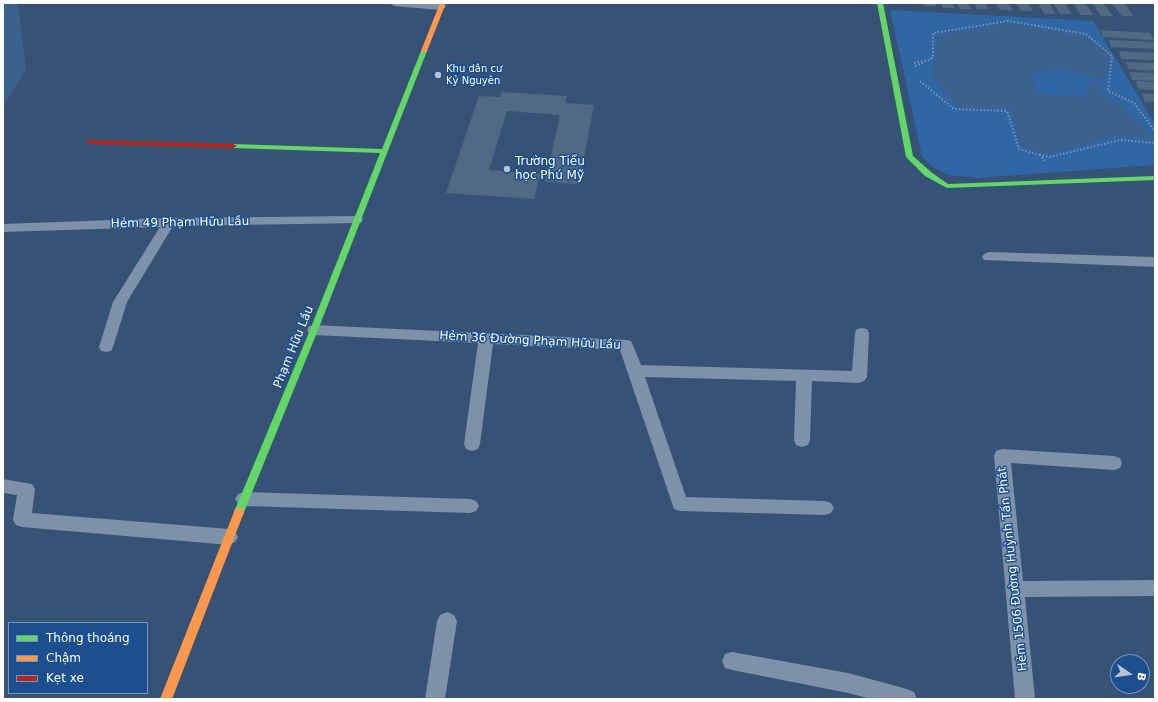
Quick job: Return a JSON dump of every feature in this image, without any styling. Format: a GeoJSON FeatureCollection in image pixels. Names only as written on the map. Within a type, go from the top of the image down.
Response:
{"type":"FeatureCollection","features":[{"type":"Feature","properties":{"kind":"street"},"geometry":{"type":"LineString","coordinates":[[880,3],[910,157],[928,174],[947,186],[1155,178]]}},
{"type":"Feature","properties":{"kind":"street","name":"Phạm Hữu Lầu"},"geometry":{"type":"LineString","coordinates":[[166,699],[244,499],[314,330],[356,220],[385,151],[442,5]]}},
{"type":"Feature","properties":{"kind":"street"},"geometry":{"type":"LineString","coordinates":[[90,142],[385,151]]}},
{"type":"Feature","properties":{"kind":"lane"},"geometry":{"type":"LineString","coordinates":[[394,3],[442,5]]}},
{"type":"Feature","properties":{"kind":"lane","name":"Hẻm 49 Phạm Hữu Lầu"},"geometry":{"type":"LineString","coordinates":[[3,228],[169,222],[356,220]]}},
{"type":"Feature","properties":{"kind":"lane"},"geometry":{"type":"LineString","coordinates":[[106,347],[120,302],[169,222]]}},
{"type":"Feature","properties":{"kind":"lane"},"geometry":{"type":"LineString","coordinates":[[989,256],[1155,262]]}},
{"type":"Feature","properties":{"kind":"lane","name":"Hẻm 36 Đường Phạm Hữu Lầu"},"geometry":{"type":"LineString","coordinates":[[314,330],[626,345],[680,504],[825,508]]}},
{"type":"Feature","properties":{"kind":"lane"},"geometry":{"type":"LineString","coordinates":[[635,371],[859,377],[862,333]]}},
{"type":"Feature","properties":{"kind":"lane"},"geometry":{"type":"LineString","coordinates":[[472,444],[486,338]]}},
{"type":"Feature","properties":{"kind":"lane"},"geometry":{"type":"LineString","coordinates":[[802,440],[804,376]]}},
{"type":"Feature","properties":{"kind":"lane","name":"Hẻm 1506 Đường Huỳnh Tấn Phát"},"geometry":{"type":"LineString","coordinates":[[1025,699],[1002,456],[1114,463]]}},
{"type":"Feature","properties":{"kind":"lane"},"geometry":{"type":"LineString","coordinates":[[3,486],[26,488],[22,520],[229,537]]}},
{"type":"Feature","properties":{"kind":"lane"},"geometry":{"type":"LineString","coordinates":[[244,499],[470,506]]}},
{"type":"Feature","properties":{"kind":"lane"},"geometry":{"type":"LineString","coordinates":[[1015,588],[1155,588]]}},
{"type":"Feature","properties":{"kind":"lane"},"geometry":{"type":"LineString","coordinates":[[435,699],[447,621]]}},
{"type":"Feature","properties":{"kind":"lane"},"geometry":{"type":"LineString","coordinates":[[732,661],[848,683],[907,699]]}},
{"type":"Feature","properties":{"kind":"path"},"geometry":{"type":"LineString","coordinates":[[910,69],[933,57],[933,33],[1008,21],[1086,34],[1112,56],[1108,91],[1134,103],[1155,131]]}},
{"type":"Feature","properties":{"kind":"path"},"geometry":{"type":"LineString","coordinates":[[892,66],[929,60]]}},
{"type":"Feature","properties":{"kind":"path"},"geometry":{"type":"LineString","coordinates":[[916,78],[954,109],[1007,111],[1019,149],[1040,155],[1050,157],[1120,140],[1155,143]]}},
{"type":"Feature","properties":{"kind":"path"},"geometry":{"type":"LineString","coordinates":[[1040,155],[1068,182]]}},
{"type":"Feature","properties":{"kind":"shaded area"},"geometry":{"type":"Polygon","coordinates":[[[3,3],[18,3],[26,69],[3,107],[3,3]]]}},
{"type":"Feature","properties":{"kind":"shaded area"},"geometry":{"type":"Polygon","coordinates":[[[890,10],[1093,21],[1155,124],[1155,165],[977,178],[949,175],[933,167],[922,156],[890,10]]]}},
{"type":"Feature","properties":{"kind":"shaded area"},"geometry":{"type":"Polygon","coordinates":[[[1011,23],[1086,37],[1110,55],[1104,80],[1064,69],[1031,72],[1038,94],[1085,97],[1090,81],[1103,85],[1100,94],[1121,104],[1155,139],[1118,135],[1050,154],[1022,147],[1009,108],[960,108],[932,76],[933,62],[936,60],[937,35],[1011,23]]]}},
{"type":"Feature","properties":{"kind":"building"},"geometry":{"type":"Polygon","coordinates":[[[923,3],[935,3],[936,6],[924,6],[923,3]]]}},
{"type":"Feature","properties":{"kind":"building"},"geometry":{"type":"Polygon","coordinates":[[[941,3],[952,3],[955,8],[943,8],[941,3]]]}},
{"type":"Feature","properties":{"kind":"building"},"geometry":{"type":"Polygon","coordinates":[[[957,3],[968,3],[971,9],[960,9],[957,3]]]}},
{"type":"Feature","properties":{"kind":"building"},"geometry":{"type":"Polygon","coordinates":[[[974,3],[985,3],[989,9],[977,9],[974,3]]]}},
{"type":"Feature","properties":{"kind":"building"},"geometry":{"type":"Polygon","coordinates":[[[996,3],[1008,3],[1012,10],[1000,10],[996,3]]]}},
{"type":"Feature","properties":{"kind":"building"},"geometry":{"type":"Polygon","coordinates":[[[1016,3],[1028,3],[1033,11],[1021,11],[1016,3]]]}},
{"type":"Feature","properties":{"kind":"building"},"geometry":{"type":"Polygon","coordinates":[[[1038,3],[1049,3],[1056,14],[1044,14],[1038,3]]]}},
{"type":"Feature","properties":{"kind":"building"},"geometry":{"type":"Polygon","coordinates":[[[1053,3],[1065,3],[1072,14],[1060,14],[1053,3]]]}},
{"type":"Feature","properties":{"kind":"building"},"geometry":{"type":"Polygon","coordinates":[[[1073,3],[1085,3],[1093,15],[1081,15],[1073,3]]]}},
{"type":"Feature","properties":{"kind":"building"},"geometry":{"type":"Polygon","coordinates":[[[1092,3],[1103,3],[1113,16],[1101,16],[1092,3]]]}},
{"type":"Feature","properties":{"kind":"building"},"geometry":{"type":"Polygon","coordinates":[[[1112,3],[1124,3],[1134,16],[1122,16],[1112,3]]]}},
{"type":"Feature","properties":{"kind":"building"},"geometry":{"type":"Polygon","coordinates":[[[1101,30],[1150,33],[1154,40],[1103,37],[1101,30]]]}},
{"type":"Feature","properties":{"kind":"building"},"geometry":{"type":"Polygon","coordinates":[[[1109,40],[1155,42],[1155,49],[1111,47],[1109,40]]]}},
{"type":"Feature","properties":{"kind":"building"},"geometry":{"type":"Polygon","coordinates":[[[1119,51],[1155,53],[1155,60],[1121,59],[1119,51]]]}},
{"type":"Feature","properties":{"kind":"building"},"geometry":{"type":"Polygon","coordinates":[[[1126,62],[1155,63],[1155,71],[1128,69],[1126,62]]]}},
{"type":"Feature","properties":{"kind":"building"},"geometry":{"type":"Polygon","coordinates":[[[1129,72],[1155,73],[1155,81],[1132,80],[1129,72]]]}},
{"type":"Feature","properties":{"kind":"building"},"geometry":{"type":"Polygon","coordinates":[[[1136,81],[1155,82],[1155,90],[1138,89],[1136,81]]]}},
{"type":"Feature","properties":{"kind":"building"},"geometry":{"type":"Polygon","coordinates":[[[502,92],[567,96],[565,103],[594,105],[579,184],[545,182],[560,115],[507,111],[489,170],[540,174],[534,199],[446,193],[479,96],[500,97],[502,92]]]}},
{"type":"Feature","properties":{"kind":"building"},"geometry":{"type":"Polygon","coordinates":[[[1142,93],[1155,94],[1155,102],[1145,102],[1142,93]]]}},
{"type":"Feature","properties":{"kind":"traffic: fast"},"geometry":{"type":"LineString","coordinates":[[880,3],[910,157],[928,174],[947,186],[1155,178]]}},
{"type":"Feature","properties":{"kind":"traffic: fast"},"geometry":{"type":"LineString","coordinates":[[239,512],[314,330],[424,51]]}},
{"type":"Feature","properties":{"kind":"traffic: fast"},"geometry":{"type":"LineString","coordinates":[[233,146],[385,151]]}},
{"type":"Feature","properties":{"kind":"traffic: slow"},"geometry":{"type":"LineString","coordinates":[[424,51],[443,3]]}},
{"type":"Feature","properties":{"kind":"traffic: slow"},"geometry":{"type":"LineString","coordinates":[[166,699],[239,512]]}},
{"type":"Feature","properties":{"kind":"traffic: jam"},"geometry":{"type":"LineString","coordinates":[[90,142],[233,146]]}},
{"type":"Feature","properties":{"kind":"place","name":"Khu dân cư Kỷ Nguyên"},"geometry":{"type":"Point","coordinates":[438,75]}},
{"type":"Feature","properties":{"kind":"place","name":"Trường Tiểu học Phú Mỹ"},"geometry":{"type":"Point","coordinates":[507,169]}}]}
